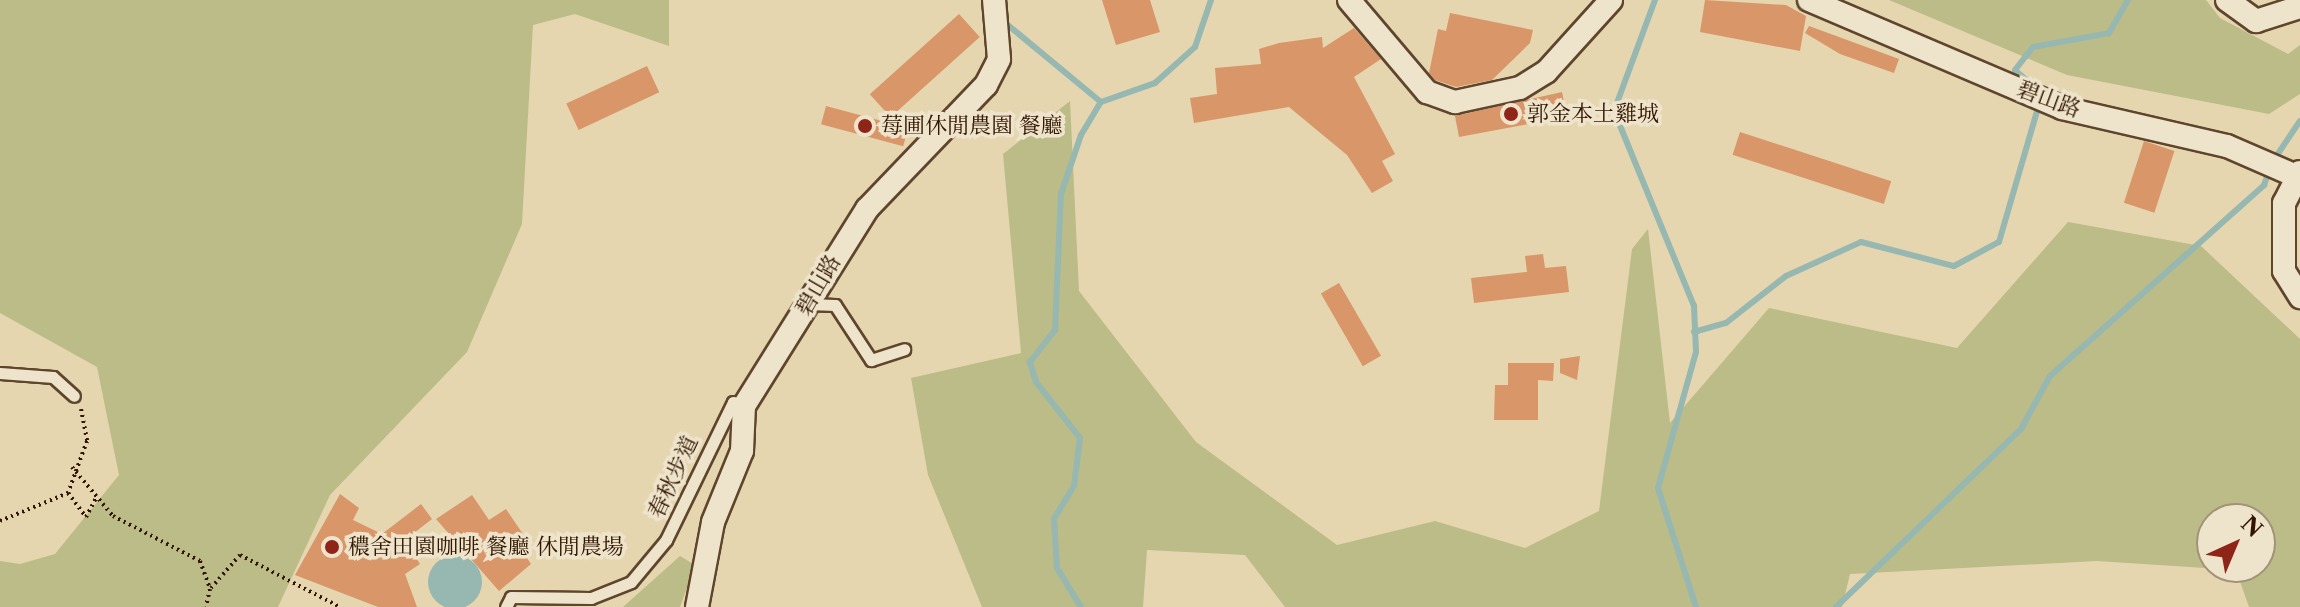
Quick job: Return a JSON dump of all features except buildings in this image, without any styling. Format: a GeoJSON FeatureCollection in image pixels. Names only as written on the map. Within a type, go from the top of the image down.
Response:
{"type":"FeatureCollection","features":[{"type":"Feature","properties":{"kind":"street","name":"碧山路"},"geometry":{"type":"LineString","coordinates":[[697,607],[713,522],[742,451],[744,406],[867,209],[986,85],[999,59],[994,0]]}},
{"type":"Feature","properties":{"kind":"street"},"geometry":{"type":"LineString","coordinates":[[1349,0],[1427,92],[1455,102],[1520,88],[1546,72],[1611,0]]}},
{"type":"Feature","properties":{"kind":"street","name":"碧山路"},"geometry":{"type":"LineString","coordinates":[[1809,0],[2062,108],[2227,146],[2298,174],[2284,203],[2284,271],[2300,297]]}},
{"type":"Feature","properties":{"kind":"street"},"geometry":{"type":"LineString","coordinates":[[2227,0],[2256,21],[2300,7]]}},
{"type":"Feature","properties":{"kind":"lane"},"geometry":{"type":"LineString","coordinates":[[807,304],[835,305],[871,360],[904,349]]}},
{"type":"Feature","properties":{"kind":"lane"},"geometry":{"type":"LineString","coordinates":[[0,373],[53,377],[74,396]]}},
{"type":"Feature","properties":{"kind":"lane","name":"春秋步道"},"geometry":{"type":"LineString","coordinates":[[506,607],[511,597],[591,598],[631,582],[666,540],[733,402],[744,406]]}},
{"type":"Feature","properties":{"kind":"path"},"geometry":{"type":"LineString","coordinates":[[74,396],[87,441],[72,467],[67,490],[86,517],[97,496]]}},
{"type":"Feature","properties":{"kind":"path"},"geometry":{"type":"LineString","coordinates":[[72,467],[97,496],[136,530],[200,561],[210,589]]}},
{"type":"Feature","properties":{"kind":"path"},"geometry":{"type":"LineString","coordinates":[[0,521],[67,490]]}},
{"type":"Feature","properties":{"kind":"path"},"geometry":{"type":"LineString","coordinates":[[206,607],[210,589],[240,555],[340,607]]}},
{"type":"Feature","properties":{"kind":"green space"},"geometry":{"type":"Polygon","coordinates":[[[0,0],[669,0],[669,46],[575,14],[533,25],[522,224],[467,352],[330,495],[278,607],[0,607],[0,561],[20,564],[55,554],[119,475],[97,367],[0,313],[0,0]]]}},
{"type":"Feature","properties":{"kind":"green space"},"geometry":{"type":"Polygon","coordinates":[[[1889,0],[2206,0],[2220,18],[2288,54],[2300,45],[2300,94],[2269,114],[2067,75],[1889,0]]]}},
{"type":"Feature","properties":{"kind":"green space"},"geometry":{"type":"Polygon","coordinates":[[[1070,101],[1079,291],[1196,442],[1337,545],[1435,521],[1525,548],[1599,511],[1632,249],[1648,229],[1670,423],[1769,308],[1957,348],[2068,222],[2201,246],[2300,339],[2300,607],[2249,607],[2241,583],[2276,583],[2276,503],[2196,503],[2196,567],[2097,561],[1850,574],[1842,607],[1285,607],[1245,555],[1147,550],[1143,607],[982,607],[928,475],[911,378],[1021,353],[1003,154],[1070,101]]]}},
{"type":"Feature","properties":{"kind":"green space"},"geometry":{"type":"Polygon","coordinates":[[[680,556],[695,565],[680,607],[623,607],[680,556]]]}},
{"type":"Feature","properties":{"kind":"water"},"geometry":{"type":"Polygon","coordinates":[[[455,555],[474,563],[482,582],[474,601],[455,609],[436,601],[428,582],[436,563],[455,555]]]}},
{"type":"Feature","properties":{"kind":"waterway"},"geometry":{"type":"LineString","coordinates":[[1081,607],[1057,568],[1054,519],[1074,486],[1080,438],[1036,382],[1030,362],[1055,330],[1061,194],[1081,135],[1101,102],[1155,83],[1195,47],[1211,0]]}},
{"type":"Feature","properties":{"kind":"waterway"},"geometry":{"type":"LineString","coordinates":[[1655,0],[1614,111],[1694,306],[1696,352],[1658,488],[1696,607]]}},
{"type":"Feature","properties":{"kind":"waterway"},"geometry":{"type":"LineString","coordinates":[[2042,93],[2015,70],[2033,47],[2109,33],[2128,0]]}},
{"type":"Feature","properties":{"kind":"waterway"},"geometry":{"type":"LineString","coordinates":[[1003,21],[1101,102]]}},
{"type":"Feature","properties":{"kind":"waterway"},"geometry":{"type":"LineString","coordinates":[[1694,332],[1726,323],[1786,276],[1861,242],[1954,266],[1999,242],[2039,104]]}},
{"type":"Feature","properties":{"kind":"waterway"},"geometry":{"type":"LineString","coordinates":[[2273,161],[2300,121]]}},
{"type":"Feature","properties":{"kind":"waterway"},"geometry":{"type":"LineString","coordinates":[[1836,607],[2021,429],[2050,376],[2264,185],[2269,171]]}},
{"type":"Feature","properties":{"kind":"place","name":"郭金本土雞城"},"geometry":{"type":"Point","coordinates":[1511,114]}},
{"type":"Feature","properties":{"kind":"place","name":"莓圃休閒農園 餐廳"},"geometry":{"type":"Point","coordinates":[865,126]}},
{"type":"Feature","properties":{"kind":"place","name":"穠舍田園咖啡 餐廳 休閒農場"},"geometry":{"type":"Point","coordinates":[332,547]}}]}
